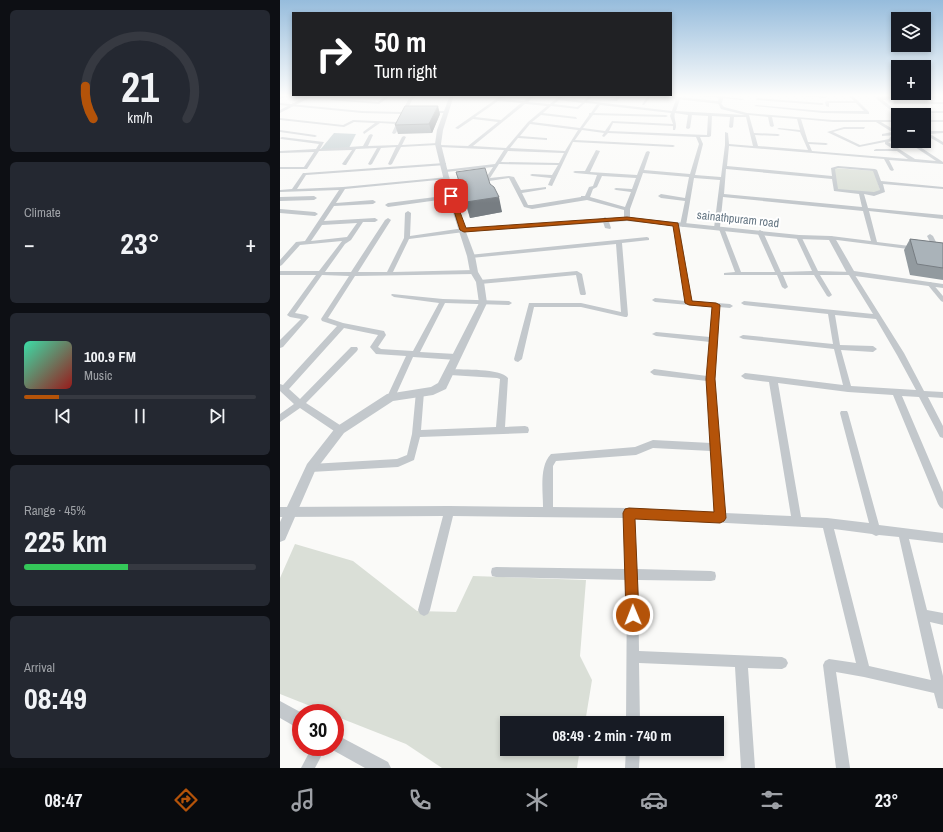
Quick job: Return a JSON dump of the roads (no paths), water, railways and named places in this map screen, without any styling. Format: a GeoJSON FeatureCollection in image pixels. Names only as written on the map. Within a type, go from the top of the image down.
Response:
{"type":"FeatureCollection","features":[{"type":"Feature","properties":{"kind":"street"},"geometry":{"type":"LineString","coordinates":[[280,131],[315,136]]}},
{"type":"Feature","properties":{"kind":"street"},"geometry":{"type":"LineString","coordinates":[[280,536],[285,513],[311,468],[340,430],[391,397],[439,389],[450,372],[483,303],[480,282],[474,272],[464,230],[451,196],[447,175],[438,145],[440,131]]}},
{"type":"Feature","properties":{"kind":"street"},"geometry":{"type":"LineString","coordinates":[[470,147],[489,131]]}},
{"type":"Feature","properties":{"kind":"street"},"geometry":{"type":"LineString","coordinates":[[489,179],[496,164],[506,149],[522,131]]}},
{"type":"Feature","properties":{"kind":"street"},"geometry":{"type":"LineString","coordinates":[[550,185],[566,152],[579,131]]}},
{"type":"Feature","properties":{"kind":"street"},"geometry":{"type":"LineString","coordinates":[[596,131],[698,136],[709,136],[709,131]]}},
{"type":"Feature","properties":{"kind":"street"},"geometry":{"type":"LineString","coordinates":[[673,135],[674,131]]}},
{"type":"Feature","properties":{"kind":"street"},"geometry":{"type":"LineString","coordinates":[[751,131],[756,148]]}},
{"type":"Feature","properties":{"kind":"street"},"geometry":{"type":"LineString","coordinates":[[802,131],[810,151]]}},
{"type":"Feature","properties":{"kind":"street"},"geometry":{"type":"LineString","coordinates":[[833,131],[829,132],[859,146],[891,140]]}},
{"type":"Feature","properties":{"kind":"street"},"geometry":{"type":"LineString","coordinates":[[600,143],[606,132]]}},
{"type":"Feature","properties":{"kind":"street"},"geometry":{"type":"LineString","coordinates":[[931,132],[943,132]]}},
{"type":"Feature","properties":{"kind":"street"},"geometry":{"type":"LineString","coordinates":[[726,133],[727,145],[720,195],[719,228],[738,274]]}},
{"type":"Feature","properties":{"kind":"street"},"geometry":{"type":"LineString","coordinates":[[752,134],[778,135]]}},
{"type":"Feature","properties":{"kind":"street"},"geometry":{"type":"LineString","coordinates":[[365,148],[371,135]]}},
{"type":"Feature","properties":{"kind":"street"},"geometry":{"type":"LineString","coordinates":[[883,135],[891,135]]}},
{"type":"Feature","properties":{"kind":"street"},"geometry":{"type":"LineString","coordinates":[[689,303],[680,224],[688,200],[692,176],[701,144],[698,136]]}},
{"type":"Feature","properties":{"kind":"street"},"geometry":{"type":"LineString","coordinates":[[931,136],[943,144]]}},
{"type":"Feature","properties":{"kind":"street"},"geometry":{"type":"LineString","coordinates":[[390,164],[404,137]]}},
{"type":"Feature","properties":{"kind":"street"},"geometry":{"type":"LineString","coordinates":[[516,137],[546,139]]}},
{"type":"Feature","properties":{"kind":"street"},"geometry":{"type":"LineString","coordinates":[[280,168],[305,168],[322,143],[282,138]]}},
{"type":"Feature","properties":{"kind":"street"},"geometry":{"type":"LineString","coordinates":[[572,141],[673,146]]}},
{"type":"Feature","properties":{"kind":"street"},"geometry":{"type":"LineString","coordinates":[[807,143],[826,144]]}},
{"type":"Feature","properties":{"kind":"street"},"geometry":{"type":"LineString","coordinates":[[887,143],[914,161]]}},
{"type":"Feature","properties":{"kind":"street"},"geometry":{"type":"LineString","coordinates":[[280,152],[438,145],[566,152]]}},
{"type":"Feature","properties":{"kind":"street"},"geometry":{"type":"LineString","coordinates":[[727,145],[943,163]]}},
{"type":"Feature","properties":{"kind":"street"},"geometry":{"type":"LineString","coordinates":[[370,164],[380,147]]}},
{"type":"Feature","properties":{"kind":"street"},"geometry":{"type":"LineString","coordinates":[[344,164],[355,148]]}},
{"type":"Feature","properties":{"kind":"street"},"geometry":{"type":"LineString","coordinates":[[919,148],[943,163]]}},
{"type":"Feature","properties":{"kind":"street"},"geometry":{"type":"LineString","coordinates":[[876,150],[898,150]]}},
{"type":"Feature","properties":{"kind":"street"},"geometry":{"type":"LineString","coordinates":[[586,173],[598,151]]}},
{"type":"Feature","properties":{"kind":"street"},"geometry":{"type":"LineString","coordinates":[[627,219],[627,209],[648,152]]}},
{"type":"Feature","properties":{"kind":"street"},"geometry":{"type":"LineString","coordinates":[[850,155],[855,168]]}},
{"type":"Feature","properties":{"kind":"street"},"geometry":{"type":"LineString","coordinates":[[886,158],[892,170]]}},
{"type":"Feature","properties":{"kind":"street"},"geometry":{"type":"LineString","coordinates":[[280,191],[372,186],[447,175],[496,164],[561,164]]}},
{"type":"Feature","properties":{"kind":"street"},"geometry":{"type":"LineString","coordinates":[[724,167],[835,178]]}},
{"type":"Feature","properties":{"kind":"street"},"geometry":{"type":"LineString","coordinates":[[833,168],[875,170],[883,191],[881,193],[836,190],[835,178],[833,168]]}},
{"type":"Feature","properties":{"kind":"street"},"geometry":{"type":"LineString","coordinates":[[378,175],[380,170]]}},
{"type":"Feature","properties":{"kind":"street"},"geometry":{"type":"LineString","coordinates":[[294,190],[305,174],[380,170],[489,179],[505,177],[512,178],[526,206],[529,207],[587,198]]}},
{"type":"Feature","properties":{"kind":"street"},"geometry":{"type":"LineString","coordinates":[[640,171],[722,179]]}},
{"type":"Feature","properties":{"kind":"street"},"geometry":{"type":"LineString","coordinates":[[575,172],[638,177]]}},
{"type":"Feature","properties":{"kind":"street"},"geometry":{"type":"LineString","coordinates":[[587,198],[591,188],[595,187],[600,174]]}},
{"type":"Feature","properties":{"kind":"street"},"geometry":{"type":"LineString","coordinates":[[532,175],[554,177]]}},
{"type":"Feature","properties":{"kind":"street"},"geometry":{"type":"LineString","coordinates":[[489,179],[493,186]]}},
{"type":"Feature","properties":{"kind":"street"},"geometry":{"type":"LineString","coordinates":[[372,186],[375,180]]}},
{"type":"Feature","properties":{"kind":"street"},"geometry":{"type":"LineString","coordinates":[[880,182],[943,188]]}},
{"type":"Feature","properties":{"kind":"street"},"geometry":{"type":"LineString","coordinates":[[307,242],[343,188]]}},
{"type":"Feature","properties":{"kind":"street"},"geometry":{"type":"LineString","coordinates":[[518,192],[544,188]]}},
{"type":"Feature","properties":{"kind":"street"},"geometry":{"type":"LineString","coordinates":[[616,189],[633,191]]}},
{"type":"Feature","properties":{"kind":"street"},"geometry":{"type":"LineString","coordinates":[[861,192],[874,243]]}},
{"type":"Feature","properties":{"kind":"street"},"geometry":{"type":"LineString","coordinates":[[576,195],[627,209]]}},
{"type":"Feature","properties":{"kind":"street"},"geometry":{"type":"LineString","coordinates":[[720,195],[943,217]]}},
{"type":"Feature","properties":{"kind":"street"},"geometry":{"type":"LineString","coordinates":[[388,205],[451,196]]}},
{"type":"Feature","properties":{"kind":"street"},"geometry":{"type":"LineString","coordinates":[[661,196],[688,200]]}},
{"type":"Feature","properties":{"kind":"street"},"geometry":{"type":"LineString","coordinates":[[280,200],[314,198]]}},
{"type":"Feature","properties":{"kind":"street"},"geometry":{"type":"LineString","coordinates":[[331,205],[373,202]]}},
{"type":"Feature","properties":{"kind":"street"},"geometry":{"type":"LineString","coordinates":[[280,211],[315,214]]}},
{"type":"Feature","properties":{"kind":"street"},"geometry":{"type":"LineString","coordinates":[[389,274],[407,238],[408,213]]}},
{"type":"Feature","properties":{"kind":"street"},"geometry":{"type":"LineString","coordinates":[[605,219],[608,228]]}},
{"type":"Feature","properties":{"kind":"street","name":"sainathpuram road"},"geometry":{"type":"LineString","coordinates":[[464,230],[605,219],[627,219],[799,237],[831,238]]}},
{"type":"Feature","properties":{"kind":"street"},"geometry":{"type":"LineString","coordinates":[[320,223],[375,220]]}},
{"type":"Feature","properties":{"kind":"street"},"geometry":{"type":"LineString","coordinates":[[388,220],[324,320],[381,332],[382,335],[374,347],[379,352],[413,353],[456,357]]}},
{"type":"Feature","properties":{"kind":"street"},"geometry":{"type":"LineString","coordinates":[[280,345],[306,317],[290,315],[343,242],[349,239],[361,221]]}},
{"type":"Feature","properties":{"kind":"street"},"geometry":{"type":"LineString","coordinates":[[407,238],[464,230]]}},
{"type":"Feature","properties":{"kind":"street"},"geometry":{"type":"LineString","coordinates":[[760,232],[784,287]]}},
{"type":"Feature","properties":{"kind":"street"},"geometry":{"type":"LineString","coordinates":[[930,236],[940,251]]}},
{"type":"Feature","properties":{"kind":"street"},"geometry":{"type":"LineString","coordinates":[[799,237],[815,272],[829,295]]}},
{"type":"Feature","properties":{"kind":"street"},"geometry":{"type":"LineString","coordinates":[[831,238],[921,248]]}},
{"type":"Feature","properties":{"kind":"street"},"geometry":{"type":"LineString","coordinates":[[831,238],[924,394],[943,434]]}},
{"type":"Feature","properties":{"kind":"street"},"geometry":{"type":"LineString","coordinates":[[280,264],[298,243],[349,239]]}},
{"type":"Feature","properties":{"kind":"street"},"geometry":{"type":"LineString","coordinates":[[471,256],[647,239]]}},
{"type":"Feature","properties":{"kind":"street"},"geometry":{"type":"LineString","coordinates":[[518,359],[531,305],[582,306],[625,315],[618,242]]}},
{"type":"Feature","properties":{"kind":"street"},"geometry":{"type":"LineString","coordinates":[[929,249],[940,251]]}},
{"type":"Feature","properties":{"kind":"street"},"geometry":{"type":"LineString","coordinates":[[280,273],[322,272],[389,274],[474,272]]}},
{"type":"Feature","properties":{"kind":"street"},"geometry":{"type":"LineString","coordinates":[[726,274],[815,272],[851,273],[943,286]]}},
{"type":"Feature","properties":{"kind":"street"},"geometry":{"type":"LineString","coordinates":[[480,282],[577,273],[579,274],[583,294]]}},
{"type":"Feature","properties":{"kind":"street"},"geometry":{"type":"LineString","coordinates":[[930,284],[943,300]]}},
{"type":"Feature","properties":{"kind":"street"},"geometry":{"type":"LineString","coordinates":[[394,295],[443,301],[483,303],[509,302]]}},
{"type":"Feature","properties":{"kind":"street"},"geometry":{"type":"LineString","coordinates":[[655,300],[730,306]]}},
{"type":"Feature","properties":{"kind":"street"},"geometry":{"type":"LineString","coordinates":[[391,397],[413,353],[443,301]]}},
{"type":"Feature","properties":{"kind":"street"},"geometry":{"type":"LineString","coordinates":[[744,303],[878,317]]}},
{"type":"Feature","properties":{"kind":"street"},"geometry":{"type":"LineString","coordinates":[[716,305],[711,379],[720,518]]}},
{"type":"Feature","properties":{"kind":"street"},"geometry":{"type":"LineString","coordinates":[[831,313],[837,348],[848,388]]}},
{"type":"Feature","properties":{"kind":"street"},"geometry":{"type":"LineString","coordinates":[[340,430],[300,404],[282,388],[342,325]]}},
{"type":"Feature","properties":{"kind":"street"},"geometry":{"type":"LineString","coordinates":[[656,334],[714,340]]}},
{"type":"Feature","properties":{"kind":"street"},"geometry":{"type":"LineString","coordinates":[[743,337],[837,348],[873,349]]}},
{"type":"Feature","properties":{"kind":"street"},"geometry":{"type":"LineString","coordinates":[[280,419],[300,404],[354,349]]}},
{"type":"Feature","properties":{"kind":"street"},"geometry":{"type":"LineString","coordinates":[[450,372],[498,375],[504,378],[500,431]]}},
{"type":"Feature","properties":{"kind":"street"},"geometry":{"type":"LineString","coordinates":[[654,372],[711,379]]}},
{"type":"Feature","properties":{"kind":"street"},"geometry":{"type":"LineString","coordinates":[[745,376],[848,388],[943,395]]}},
{"type":"Feature","properties":{"kind":"street"},"geometry":{"type":"LineString","coordinates":[[773,380],[797,521]]}},
{"type":"Feature","properties":{"kind":"street"},"geometry":{"type":"LineString","coordinates":[[311,468],[398,463],[411,457],[416,434],[420,392]]}},
{"type":"Feature","properties":{"kind":"street"},"geometry":{"type":"LineString","coordinates":[[896,392],[943,504]]}},
{"type":"Feature","properties":{"kind":"street"},"geometry":{"type":"LineString","coordinates":[[844,413],[876,531]]}},
{"type":"Feature","properties":{"kind":"street"},"geometry":{"type":"LineString","coordinates":[[416,434],[525,430]]}},
{"type":"Feature","properties":{"kind":"street"},"geometry":{"type":"LineString","coordinates":[[548,512],[548,466],[554,457],[636,452],[653,444],[716,446]]}},
{"type":"Feature","properties":{"kind":"street"},"geometry":{"type":"LineString","coordinates":[[285,513],[449,511],[629,513],[827,523],[876,531],[943,538]]}},
{"type":"Feature","properties":{"kind":"street"},"geometry":{"type":"LineString","coordinates":[[424,610],[449,511]]}},
{"type":"Feature","properties":{"kind":"street"},"geometry":{"type":"LineString","coordinates":[[629,513],[634,657],[633,716]]}},
{"type":"Feature","properties":{"kind":"street"},"geometry":{"type":"LineString","coordinates":[[827,523],[864,671]]}},
{"type":"Feature","properties":{"kind":"street"},"geometry":{"type":"LineString","coordinates":[[903,534],[924,615],[941,688],[943,703]]}},
{"type":"Feature","properties":{"kind":"street"},"geometry":{"type":"LineString","coordinates":[[496,572],[632,573],[711,576]]}},
{"type":"Feature","properties":{"kind":"street"},"geometry":{"type":"LineString","coordinates":[[924,615],[943,619]]}},
{"type":"Feature","properties":{"kind":"street"},"geometry":{"type":"LineString","coordinates":[[634,657],[782,663]]}},
{"type":"Feature","properties":{"kind":"street"},"geometry":{"type":"LineString","coordinates":[[741,661],[748,768]]}},
{"type":"Feature","properties":{"kind":"street"},"geometry":{"type":"LineString","coordinates":[[843,768],[829,665],[941,688]]}},
{"type":"Feature","properties":{"kind":"street"},"geometry":{"type":"LineString","coordinates":[[280,709],[292,716]]}},
{"type":"Feature","properties":{"kind":"street"},"geometry":{"type":"LineString","coordinates":[[344,747],[376,766]]}},
{"type":"Feature","properties":{"kind":"street"},"geometry":{"type":"LineString","coordinates":[[308,768],[314,756]]}},
{"type":"Feature","properties":{"kind":"street"},"geometry":{"type":"LineString","coordinates":[[632,768],[633,756]]}}]}
